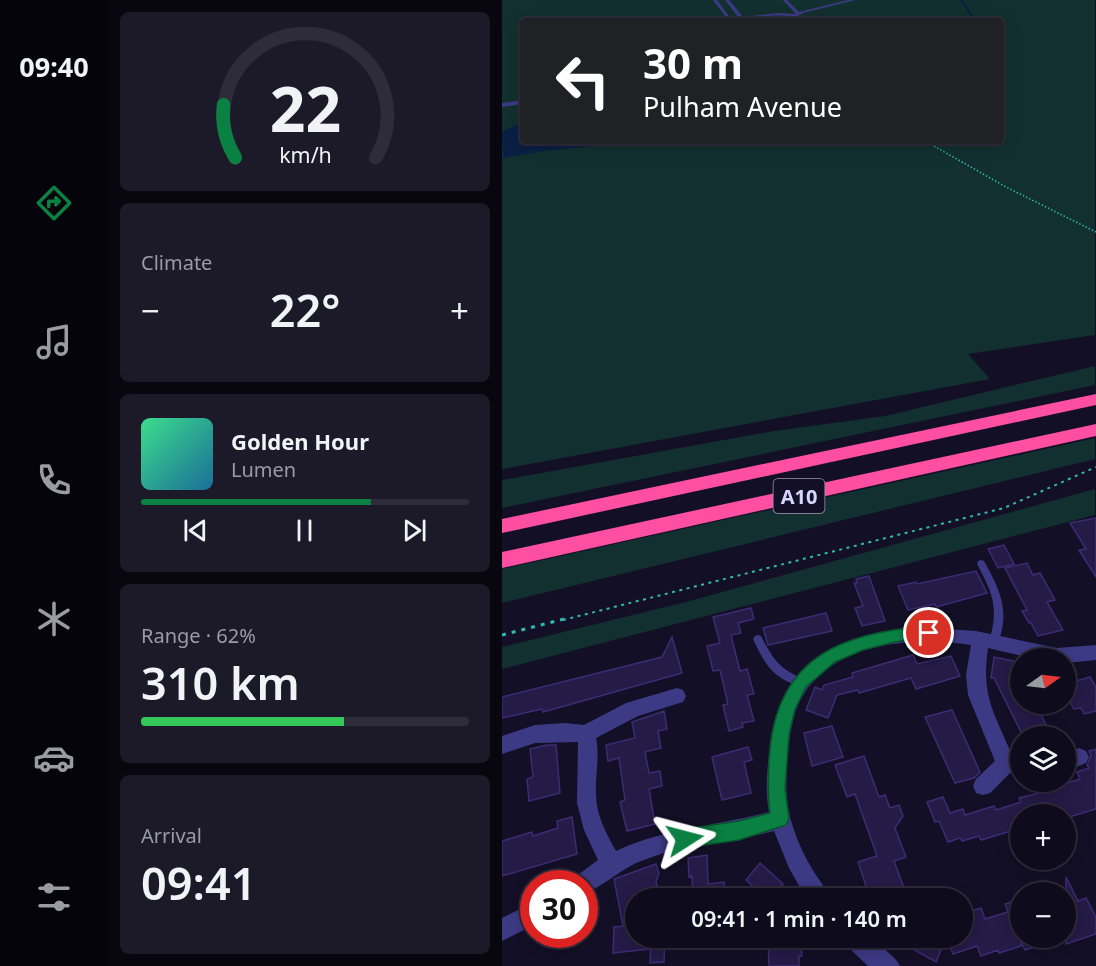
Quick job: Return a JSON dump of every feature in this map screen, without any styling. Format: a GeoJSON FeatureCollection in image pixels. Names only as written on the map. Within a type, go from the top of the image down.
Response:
{"type":"FeatureCollection","features":[{"type":"Feature","properties":{"kind":"highway","name":"A10"},"geometry":{"type":"LineString","coordinates":[[502,526],[1096,399]]}},
{"type":"Feature","properties":{"kind":"highway","name":"A10"},"geometry":{"type":"LineString","coordinates":[[502,560],[1096,430]]}},
{"type":"Feature","properties":{"kind":"street"},"geometry":{"type":"LineString","coordinates":[[813,888],[797,863],[780,819],[776,788],[780,734],[787,707],[801,682],[829,657],[877,639],[929,633],[987,641],[1054,657],[1096,652]]}},
{"type":"Feature","properties":{"kind":"street"},"geometry":{"type":"LineString","coordinates":[[987,641],[975,675],[977,695],[1010,759]]}},
{"type":"Feature","properties":{"kind":"street"},"geometry":{"type":"LineString","coordinates":[[502,745],[535,734],[565,732],[586,734],[633,709],[677,696]]}},
{"type":"Feature","properties":{"kind":"street"},"geometry":{"type":"LineString","coordinates":[[586,734],[590,755],[586,796],[588,810],[611,864]]}},
{"type":"Feature","properties":{"kind":"street"},"geometry":{"type":"LineString","coordinates":[[983,786],[1010,767]]}},
{"type":"Feature","properties":{"kind":"street"},"geometry":{"type":"LineString","coordinates":[[598,873],[639,851],[667,842],[739,830],[780,819]]}},
{"type":"Feature","properties":{"kind":"street"},"geometry":{"type":"LineString","coordinates":[[502,930],[520,920]]}},
{"type":"Feature","properties":{"kind":"street"},"geometry":{"type":"LineString","coordinates":[[865,948],[880,964]]}},
{"type":"Feature","properties":{"kind":"lane"},"geometry":{"type":"LineString","coordinates":[[715,0],[728,18]]}},
{"type":"Feature","properties":{"kind":"lane"},"geometry":{"type":"LineString","coordinates":[[727,0],[741,18]]}},
{"type":"Feature","properties":{"kind":"lane"},"geometry":{"type":"LineString","coordinates":[[786,0],[798,18]]}},
{"type":"Feature","properties":{"kind":"lane"},"geometry":{"type":"LineString","coordinates":[[749,18],[778,14],[798,18],[853,0]]}},
{"type":"Feature","properties":{"kind":"lane"},"geometry":{"type":"LineString","coordinates":[[502,105],[520,102]]}},
{"type":"Feature","properties":{"kind":"lane"},"geometry":{"type":"LineString","coordinates":[[981,564],[1000,602],[999,621],[987,641]]}},
{"type":"Feature","properties":{"kind":"lane"},"geometry":{"type":"LineString","coordinates":[[758,639],[771,665],[789,678],[801,682]]}},
{"type":"Feature","properties":{"kind":"path"},"geometry":{"type":"LineString","coordinates":[[930,144],[1006,187],[1096,232]]}},
{"type":"Feature","properties":{"kind":"path"},"geometry":{"type":"LineString","coordinates":[[502,635],[1004,508],[1096,467]]}},
{"type":"Feature","properties":{"kind":"green space"},"geometry":{"type":"Polygon","coordinates":[[[502,0],[1095,0],[1095,335],[968,354],[990,379],[502,469],[502,0]]]}},
{"type":"Feature","properties":{"kind":"green space"},"geometry":{"type":"Polygon","coordinates":[[[1095,366],[1095,385],[502,508],[502,480],[774,431],[885,416],[1095,366]]]}},
{"type":"Feature","properties":{"kind":"green space"},"geometry":{"type":"Polygon","coordinates":[[[1095,438],[1095,459],[502,603],[502,569],[1095,438]]]}},
{"type":"Feature","properties":{"kind":"green space"},"geometry":{"type":"Polygon","coordinates":[[[1095,489],[1095,515],[502,669],[502,647],[686,602],[1095,489]]]}},
{"type":"Feature","properties":{"kind":"water"},"geometry":{"type":"Polygon","coordinates":[[[520,125],[520,144],[614,144],[543,151],[503,158],[502,132],[520,125]]]}},
{"type":"Feature","properties":{"kind":"building"},"geometry":{"type":"Polygon","coordinates":[[[1096,518],[1096,577],[1079,550],[1086,549],[1070,523],[1096,518]]]}},
{"type":"Feature","properties":{"kind":"building"},"geometry":{"type":"Polygon","coordinates":[[[1004,545],[1014,564],[998,568],[988,549],[1004,545]]]}},
{"type":"Feature","properties":{"kind":"building"},"geometry":{"type":"Polygon","coordinates":[[[1027,563],[1033,575],[1040,573],[1055,600],[1047,602],[1063,630],[1038,636],[1022,611],[1027,610],[1005,568],[1027,563]]]}},
{"type":"Feature","properties":{"kind":"building"},"geometry":{"type":"Polygon","coordinates":[[[976,571],[987,593],[936,607],[935,604],[908,610],[898,586],[916,582],[917,584],[976,571]]]}},
{"type":"Feature","properties":{"kind":"building"},"geometry":{"type":"Polygon","coordinates":[[[869,576],[885,621],[862,626],[855,608],[863,606],[854,583],[857,583],[856,579],[869,576]]]}},
{"type":"Feature","properties":{"kind":"building"},"geometry":{"type":"Polygon","coordinates":[[[751,608],[754,619],[738,623],[741,633],[731,635],[740,671],[747,669],[754,694],[747,695],[754,721],[742,723],[743,727],[729,731],[723,705],[728,704],[720,670],[713,671],[707,646],[720,643],[713,617],[751,608]]]}},
{"type":"Feature","properties":{"kind":"building"},"geometry":{"type":"Polygon","coordinates":[[[826,613],[832,631],[768,645],[763,628],[826,613]]]}},
{"type":"Feature","properties":{"kind":"building"},"geometry":{"type":"Polygon","coordinates":[[[672,637],[682,673],[543,712],[542,709],[502,718],[502,697],[662,657],[672,637]]]}},
{"type":"Feature","properties":{"kind":"building"},"geometry":{"type":"Polygon","coordinates":[[[913,655],[917,664],[951,656],[960,676],[916,689],[911,678],[859,693],[858,690],[837,695],[828,718],[806,710],[815,687],[822,690],[824,685],[853,677],[852,673],[913,655]]]}},
{"type":"Feature","properties":{"kind":"building"},"geometry":{"type":"Polygon","coordinates":[[[994,657],[1010,660],[1010,710],[994,678],[991,678],[994,657]]]}},
{"type":"Feature","properties":{"kind":"building"},"geometry":{"type":"Polygon","coordinates":[[[1090,677],[1096,687],[1096,711],[1084,714],[1081,708],[1076,709],[1076,681],[1090,677]]]}},
{"type":"Feature","properties":{"kind":"building"},"geometry":{"type":"Polygon","coordinates":[[[952,710],[980,772],[974,778],[955,783],[925,717],[952,710]]]}},
{"type":"Feature","properties":{"kind":"building"},"geometry":{"type":"Polygon","coordinates":[[[664,711],[667,729],[658,731],[661,748],[645,752],[649,773],[660,771],[662,786],[649,789],[655,824],[627,831],[620,802],[625,800],[619,758],[608,761],[606,745],[635,738],[632,722],[664,711]]]}},
{"type":"Feature","properties":{"kind":"building"},"geometry":{"type":"Polygon","coordinates":[[[1012,714],[1040,714],[1047,726],[1018,726],[1012,714]]]}},
{"type":"Feature","properties":{"kind":"building"},"geometry":{"type":"Polygon","coordinates":[[[832,726],[843,757],[812,766],[804,733],[832,726]]]}},
{"type":"Feature","properties":{"kind":"building"},"geometry":{"type":"Polygon","coordinates":[[[556,745],[560,793],[529,801],[527,779],[533,777],[530,749],[556,745]]]}},
{"type":"Feature","properties":{"kind":"building"},"geometry":{"type":"Polygon","coordinates":[[[748,747],[752,760],[744,762],[751,793],[722,800],[712,757],[748,747]]]}},
{"type":"Feature","properties":{"kind":"building"},"geometry":{"type":"Polygon","coordinates":[[[1096,749],[1096,809],[1076,815],[1076,804],[1015,804],[1021,802],[1019,798],[1043,792],[1076,792],[1076,780],[1080,779],[1077,772],[1089,768],[1087,765],[1091,756],[1089,751],[1096,749]]]}},
{"type":"Feature","properties":{"kind":"building"},"geometry":{"type":"Polygon","coordinates":[[[864,756],[879,797],[885,795],[890,808],[899,805],[903,816],[895,828],[906,857],[894,861],[904,888],[867,888],[858,862],[877,856],[855,794],[847,797],[835,765],[864,756]]]}},
{"type":"Feature","properties":{"kind":"building"},"geometry":{"type":"Polygon","coordinates":[[[943,797],[950,813],[963,809],[965,815],[994,806],[996,810],[1010,806],[1010,831],[981,840],[979,836],[948,842],[939,821],[935,822],[927,802],[943,797]]]}},
{"type":"Feature","properties":{"kind":"building"},"geometry":{"type":"Polygon","coordinates":[[[572,817],[577,854],[502,876],[502,841],[532,832],[533,836],[558,828],[557,821],[572,817]]]}},
{"type":"Feature","properties":{"kind":"building"},"geometry":{"type":"Polygon","coordinates":[[[707,855],[708,884],[724,882],[724,888],[693,888],[692,876],[689,877],[688,858],[707,855]]]}},
{"type":"Feature","properties":{"kind":"building"},"geometry":{"type":"Polygon","coordinates":[[[760,863],[783,884],[780,888],[755,888],[746,880],[760,863]]]}},
{"type":"Feature","properties":{"kind":"building"},"geometry":{"type":"Polygon","coordinates":[[[656,864],[659,874],[656,881],[657,886],[625,888],[625,948],[650,949],[613,953],[614,927],[623,926],[614,879],[656,864]]]}},
{"type":"Feature","properties":{"kind":"building"},"geometry":{"type":"Polygon","coordinates":[[[1076,897],[1078,901],[1086,898],[1096,917],[1096,934],[1076,941],[1076,897]]]}},
{"type":"Feature","properties":{"kind":"building"},"geometry":{"type":"Polygon","coordinates":[[[1010,902],[1010,948],[1015,948],[999,953],[998,950],[981,956],[977,946],[973,947],[973,911],[981,908],[985,919],[1008,912],[1005,904],[1010,902]]]}},
{"type":"Feature","properties":{"kind":"building"},"geometry":{"type":"Polygon","coordinates":[[[651,948],[665,948],[664,962],[650,963],[651,948]]]}},
{"type":"Feature","properties":{"kind":"building"},"geometry":{"type":"Polygon","coordinates":[[[768,948],[801,948],[802,956],[799,956],[799,966],[769,966],[768,948]]]}},
{"type":"Feature","properties":{"kind":"building"},"geometry":{"type":"Polygon","coordinates":[[[911,948],[942,948],[936,962],[911,948]]]}},
{"type":"Feature","properties":{"kind":"building"},"geometry":{"type":"Polygon","coordinates":[[[951,948],[971,948],[953,954],[951,948]]]}},
{"type":"Feature","properties":{"kind":"waterway"},"geometry":{"type":"LineString","coordinates":[[961,0],[973,18]]}},
{"type":"Feature","properties":{"kind":"route"},"geometry":{"type":"LineString","coordinates":[[685,839],[754,827],[780,819],[776,788],[780,734],[793,693],[816,666],[829,657],[877,639],[912,633],[929,633]]}}]}
